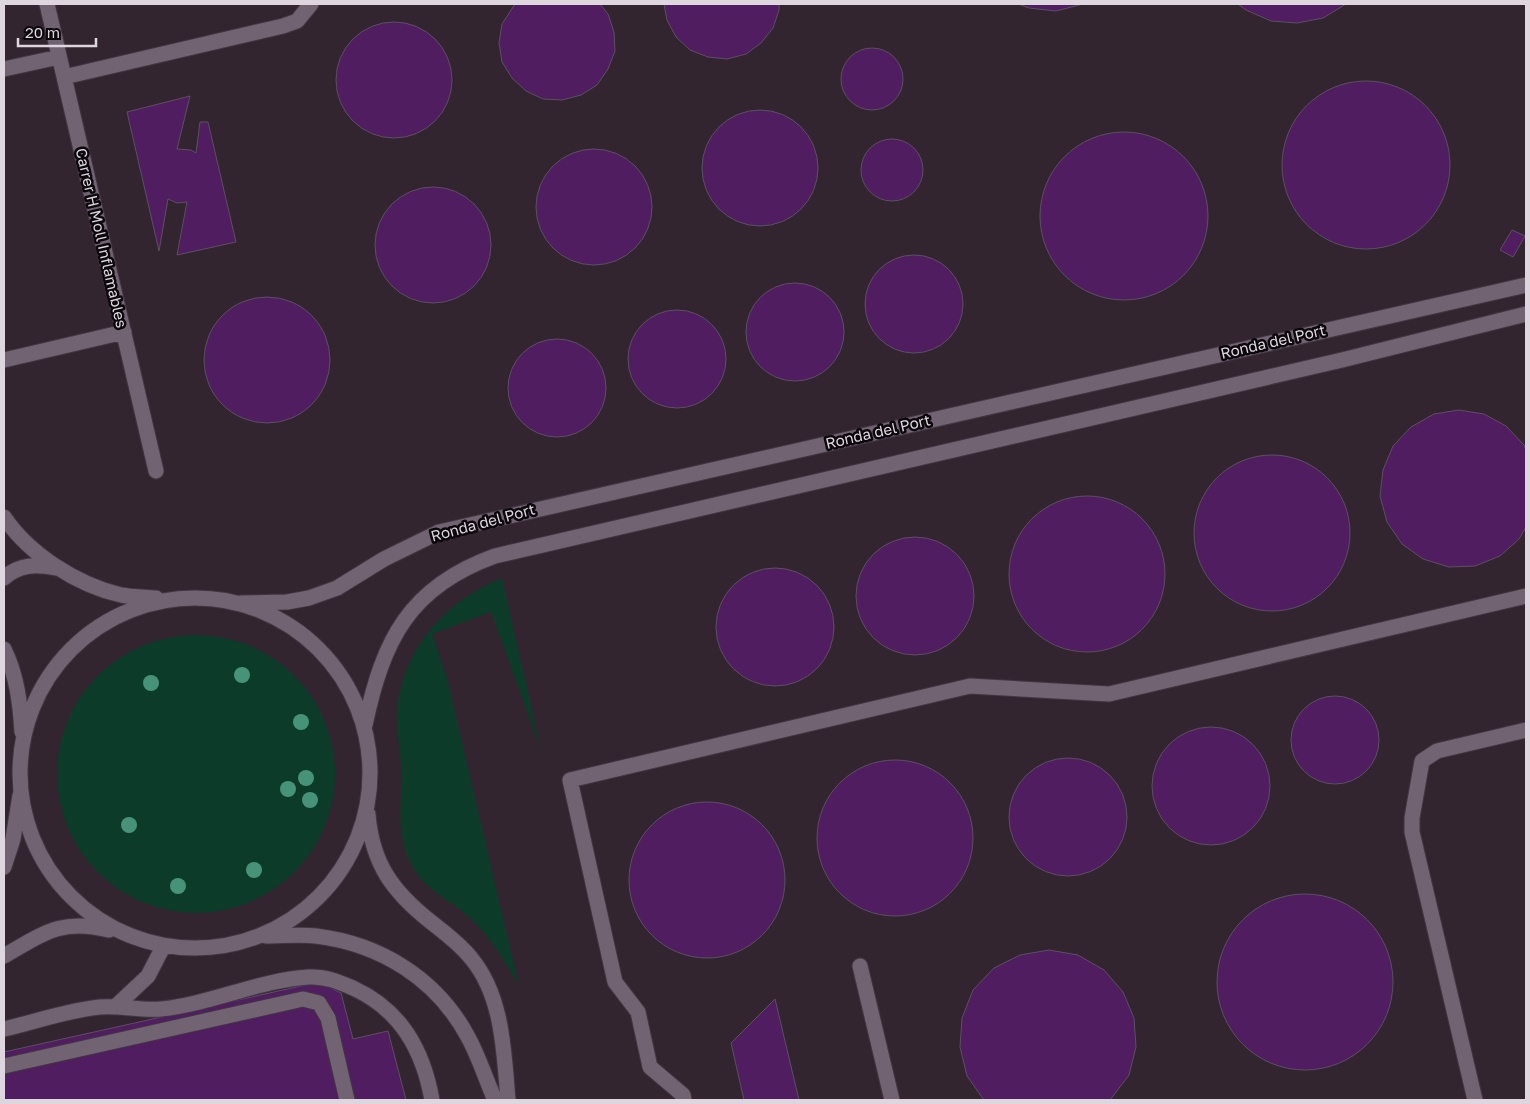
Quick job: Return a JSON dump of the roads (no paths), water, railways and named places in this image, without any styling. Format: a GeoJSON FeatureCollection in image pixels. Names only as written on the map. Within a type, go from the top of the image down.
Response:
{"type":"FeatureCollection","features":[{"type":"Feature","properties":{"kind":"street","name":"Carrer H Moll Inflamables"},"geometry":{"type":"LineString","coordinates":[[47,4],[156,471]]}},
{"type":"Feature","properties":{"kind":"street"},"geometry":{"type":"LineString","coordinates":[[64,77],[283,26],[297,21],[311,4]]}},
{"type":"Feature","properties":{"kind":"street"},"geometry":{"type":"LineString","coordinates":[[10,68],[59,57]]}},
{"type":"Feature","properties":{"kind":"street","name":"Ronda del Port"},"geometry":{"type":"LineString","coordinates":[[241,603],[287,602],[309,598],[337,588],[408,546],[447,530],[1526,285]]}},
{"type":"Feature","properties":{"kind":"street"},"geometry":{"type":"LineString","coordinates":[[4,956],[44,933],[76,924],[92,925],[116,931],[163,947],[197,950],[229,947],[265,936],[301,914],[334,881],[358,836],[366,802],[368,763],[365,725],[375,681],[383,658],[411,611],[430,590],[468,565],[494,556],[1342,360],[1526,314]]}},
{"type":"Feature","properties":{"kind":"street"},"geometry":{"type":"LineString","coordinates":[[4,360],[124,332]]}},
{"type":"Feature","properties":{"kind":"street"},"geometry":{"type":"LineString","coordinates":[[4,517],[35,551],[60,568],[90,584],[122,595],[170,599],[204,597],[241,603],[276,617],[307,636],[333,662],[348,685],[365,725]]}},
{"type":"Feature","properties":{"kind":"street"},"geometry":{"type":"LineString","coordinates":[[4,578],[14,569],[25,567],[41,565],[60,568]]}},
{"type":"Feature","properties":{"kind":"street"},"geometry":{"type":"LineString","coordinates":[[684,1100],[683,1095],[650,1067],[638,1012],[615,982],[570,780],[970,686],[1109,694],[1526,596]]}},
{"type":"Feature","properties":{"kind":"street"},"geometry":{"type":"LineString","coordinates":[[23,744],[32,709],[47,678],[72,648],[98,625],[132,609],[170,599]]}},
{"type":"Feature","properties":{"kind":"street"},"geometry":{"type":"LineString","coordinates":[[4,649],[12,666],[19,692],[23,744],[22,781],[13,839],[4,868]]}},
{"type":"Feature","properties":{"kind":"street"},"geometry":{"type":"LineString","coordinates":[[1475,1100],[1412,832],[1412,818],[1422,761],[1429,755],[1437,751],[1526,730]]}},
{"type":"Feature","properties":{"kind":"street"},"geometry":{"type":"LineString","coordinates":[[22,781],[33,836],[43,859],[59,883],[78,905],[116,931]]}},
{"type":"Feature","properties":{"kind":"street"},"geometry":{"type":"LineString","coordinates":[[366,802],[374,851],[395,890],[410,906],[458,944],[472,958],[484,978],[504,1042],[508,1100]]}},
{"type":"Feature","properties":{"kind":"street"},"geometry":{"type":"LineString","coordinates":[[265,936],[315,936],[355,944],[408,968],[434,992],[468,1037],[495,1100]]}},
{"type":"Feature","properties":{"kind":"street"},"geometry":{"type":"LineString","coordinates":[[115,1007],[148,976],[163,947]]}},
{"type":"Feature","properties":{"kind":"street"},"geometry":{"type":"LineString","coordinates":[[860,966],[892,1100]]}},
{"type":"Feature","properties":{"kind":"street"},"geometry":{"type":"LineString","coordinates":[[4,1028],[100,1007],[160,1009],[298,978],[324,978],[367,995],[386,1008],[404,1026],[417,1048],[425,1067],[432,1100]]}},
{"type":"Feature","properties":{"kind":"street"},"geometry":{"type":"LineString","coordinates":[[4,1066],[303,1000],[312,1000],[319,1003],[328,1018],[347,1100]]}}]}
